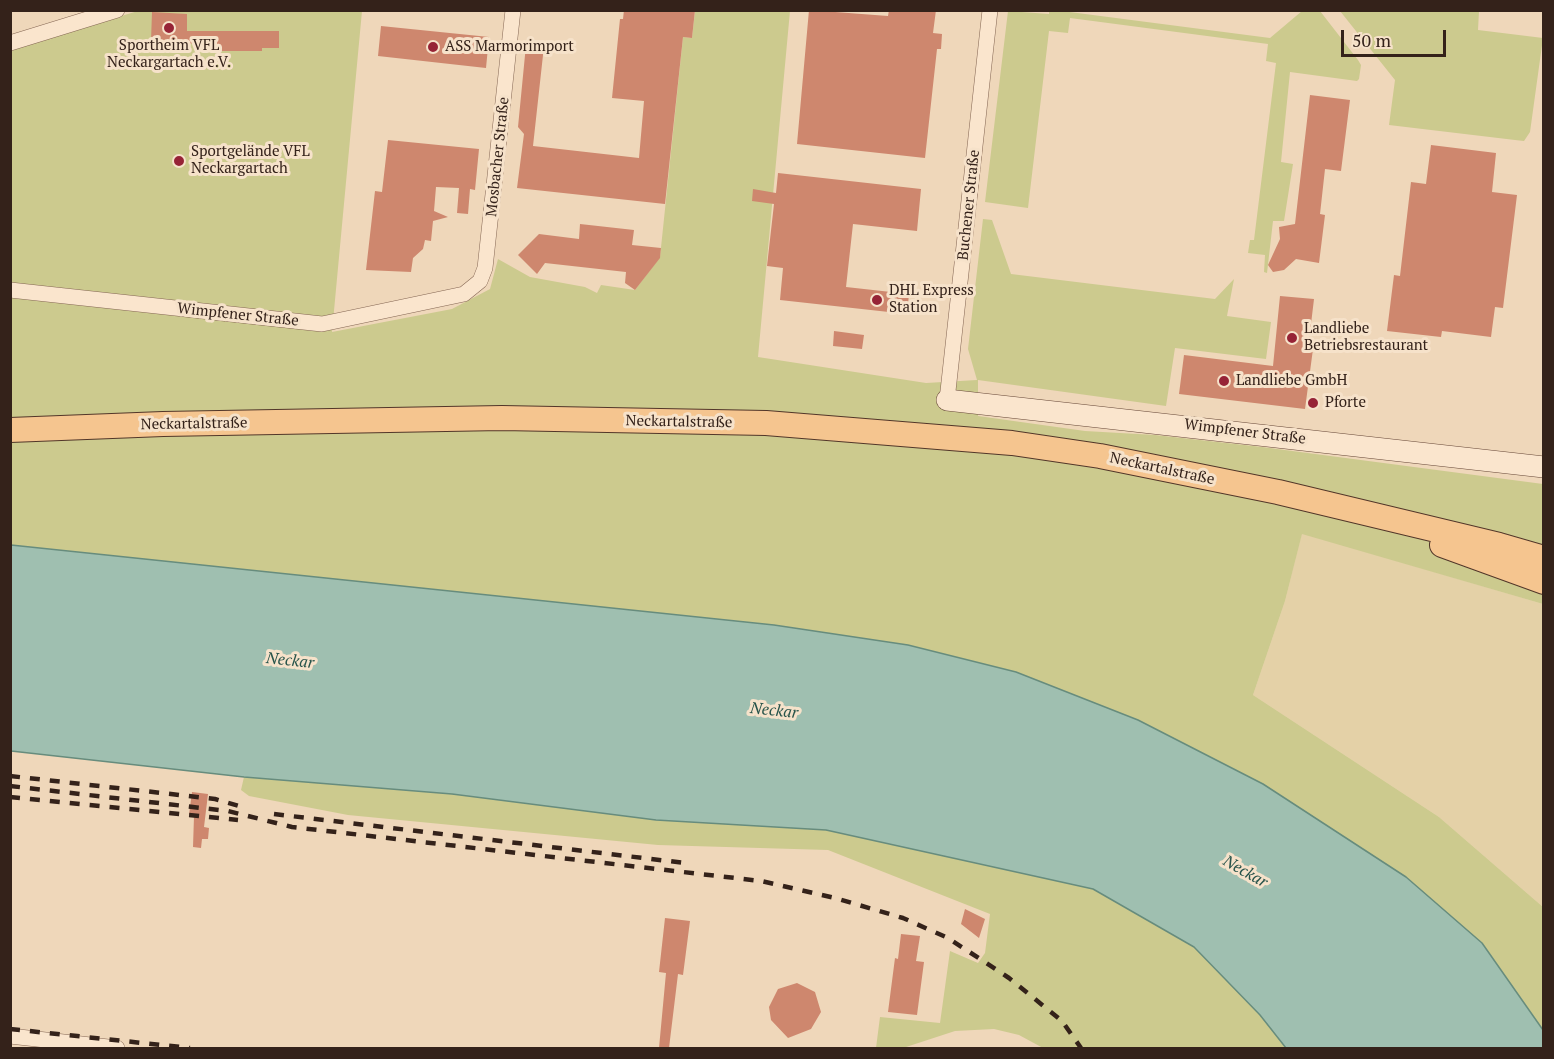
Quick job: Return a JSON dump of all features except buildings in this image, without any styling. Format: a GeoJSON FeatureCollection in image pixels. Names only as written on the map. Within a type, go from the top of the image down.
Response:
{"type":"FeatureCollection","features":[{"type":"Feature","properties":{"kind":"main road","name":"Neckartalstraße"},"geometry":{"type":"LineString","coordinates":[[10,430],[163,424],[492,418],[766,423],[1012,443],[1100,456],[1278,492],[1544,558]]}},
{"type":"Feature","properties":{"kind":"main road","name":"Neckartalstraße"},"geometry":{"type":"LineString","coordinates":[[1341,509],[1544,582]]}},
{"type":"Feature","properties":{"kind":"street"},"geometry":{"type":"LineString","coordinates":[[10,43],[117,10]]}},
{"type":"Feature","properties":{"kind":"street","name":"Mosbacher Straße"},"geometry":{"type":"LineString","coordinates":[[464,294],[480,281],[485,268],[513,10]]}},
{"type":"Feature","properties":{"kind":"street","name":"Buchener Straße"},"geometry":{"type":"LineString","coordinates":[[947,400],[990,10]]}},
{"type":"Feature","properties":{"kind":"street","name":"Wimpfener Straße"},"geometry":{"type":"LineString","coordinates":[[10,290],[322,324],[464,294]]}},
{"type":"Feature","properties":{"kind":"street","name":"Wimpfener Straße"},"geometry":{"type":"LineString","coordinates":[[947,400],[1544,467]]}},
{"type":"Feature","properties":{"kind":"street"},"geometry":{"type":"LineString","coordinates":[[10,1036],[117,1048]]}},
{"type":"Feature","properties":{"kind":"shaded area"},"geometry":{"type":"Polygon","coordinates":[[[138,11],[362,11],[332,332],[452,309],[490,289],[498,259],[530,277],[585,287],[597,293],[601,285],[635,290],[660,257],[683,37],[692,38],[695,11],[790,11],[758,357],[926,383],[977,380],[968,349],[983,219],[992,220],[1011,274],[1215,299],[1234,279],[1227,316],[1271,322],[1266,359],[1175,348],[1166,406],[978,380],[978,416],[1085,431],[1155,435],[1262,447],[1543,484],[1543,604],[1302,534],[1285,601],[1253,695],[1439,817],[1543,907],[1543,1030],[1482,943],[1138,720],[1016,672],[908,645],[774,625],[11,545],[11,49],[138,11]]]}},
{"type":"Feature","properties":{"kind":"shaded area"},"geometry":{"type":"Polygon","coordinates":[[[1008,11],[1049,14],[1049,11],[1062,11],[1270,38],[1302,11],[1320,11],[1361,65],[1359,79],[1357,81],[1290,72],[1281,162],[1293,164],[1284,221],[1273,221],[1267,273],[1264,272],[1265,255],[1248,253],[1250,240],[1254,240],[1276,63],[1266,61],[1268,44],[1070,18],[1068,33],[1049,31],[1028,208],[985,202],[1008,11]]]}},
{"type":"Feature","properties":{"kind":"shaded area"},"geometry":{"type":"Polygon","coordinates":[[[1340,11],[1479,11],[1478,30],[1543,38],[1530,132],[1524,141],[1389,125],[1395,80],[1340,11]]]}},
{"type":"Feature","properties":{"kind":"shaded area"},"geometry":{"type":"Polygon","coordinates":[[[1302,533],[1543,604],[1543,907],[1439,817],[1253,695],[1285,601],[1302,533]]]}},
{"type":"Feature","properties":{"kind":"shaded area"},"geometry":{"type":"Polygon","coordinates":[[[244,777],[452,794],[656,820],[826,830],[1093,889],[1194,947],[1260,1015],[1286,1048],[1043,1048],[1019,1035],[994,1029],[955,1031],[903,1048],[876,1048],[880,1017],[940,1023],[950,951],[978,963],[985,953],[990,914],[828,850],[658,845],[348,815],[249,796],[241,790],[244,777]]]}},
{"type":"Feature","properties":{"kind":"water","name":"Neckar"},"geometry":{"type":"Polygon","coordinates":[[[11,545],[774,625],[908,645],[1016,672],[1138,720],[1263,784],[1406,877],[1482,943],[1543,1030],[1543,1048],[1286,1048],[1260,1015],[1194,947],[1093,889],[826,830],[656,820],[452,794],[244,777],[11,751],[11,545]]]}},
{"type":"Feature","properties":{"kind":"railway"},"geometry":{"type":"LineString","coordinates":[[10,776],[215,799],[239,806]]}},
{"type":"Feature","properties":{"kind":"railway"},"geometry":{"type":"LineString","coordinates":[[10,786],[228,811],[292,827],[761,881],[835,898],[903,918],[948,938],[1009,978],[1062,1021],[1081,1048]]}},
{"type":"Feature","properties":{"kind":"railway"},"geometry":{"type":"LineString","coordinates":[[10,797],[238,820]]}},
{"type":"Feature","properties":{"kind":"railway"},"geometry":{"type":"LineString","coordinates":[[274,814],[685,863]]}},
{"type":"Feature","properties":{"kind":"railway"},"geometry":{"type":"LineString","coordinates":[[10,1029],[190,1048]]}},
{"type":"Feature","properties":{"kind":"place","name":"Sportheim VFL Neckargartach e.V."},"geometry":{"type":"Point","coordinates":[169,28]}},
{"type":"Feature","properties":{"kind":"place","name":"ASS Marmorimport"},"geometry":{"type":"Point","coordinates":[433,47]}},
{"type":"Feature","properties":{"kind":"place","name":"Sportgelände VFL Neckargartach"},"geometry":{"type":"Point","coordinates":[179,161]}},
{"type":"Feature","properties":{"kind":"place","name":"DHL Express Station"},"geometry":{"type":"Point","coordinates":[877,300]}},
{"type":"Feature","properties":{"kind":"place","name":"Landliebe Betriebsrestaurant"},"geometry":{"type":"Point","coordinates":[1292,338]}},
{"type":"Feature","properties":{"kind":"place","name":"Landliebe GmbH"},"geometry":{"type":"Point","coordinates":[1224,381]}},
{"type":"Feature","properties":{"kind":"place","name":"Pforte"},"geometry":{"type":"Point","coordinates":[1313,403]}}]}
